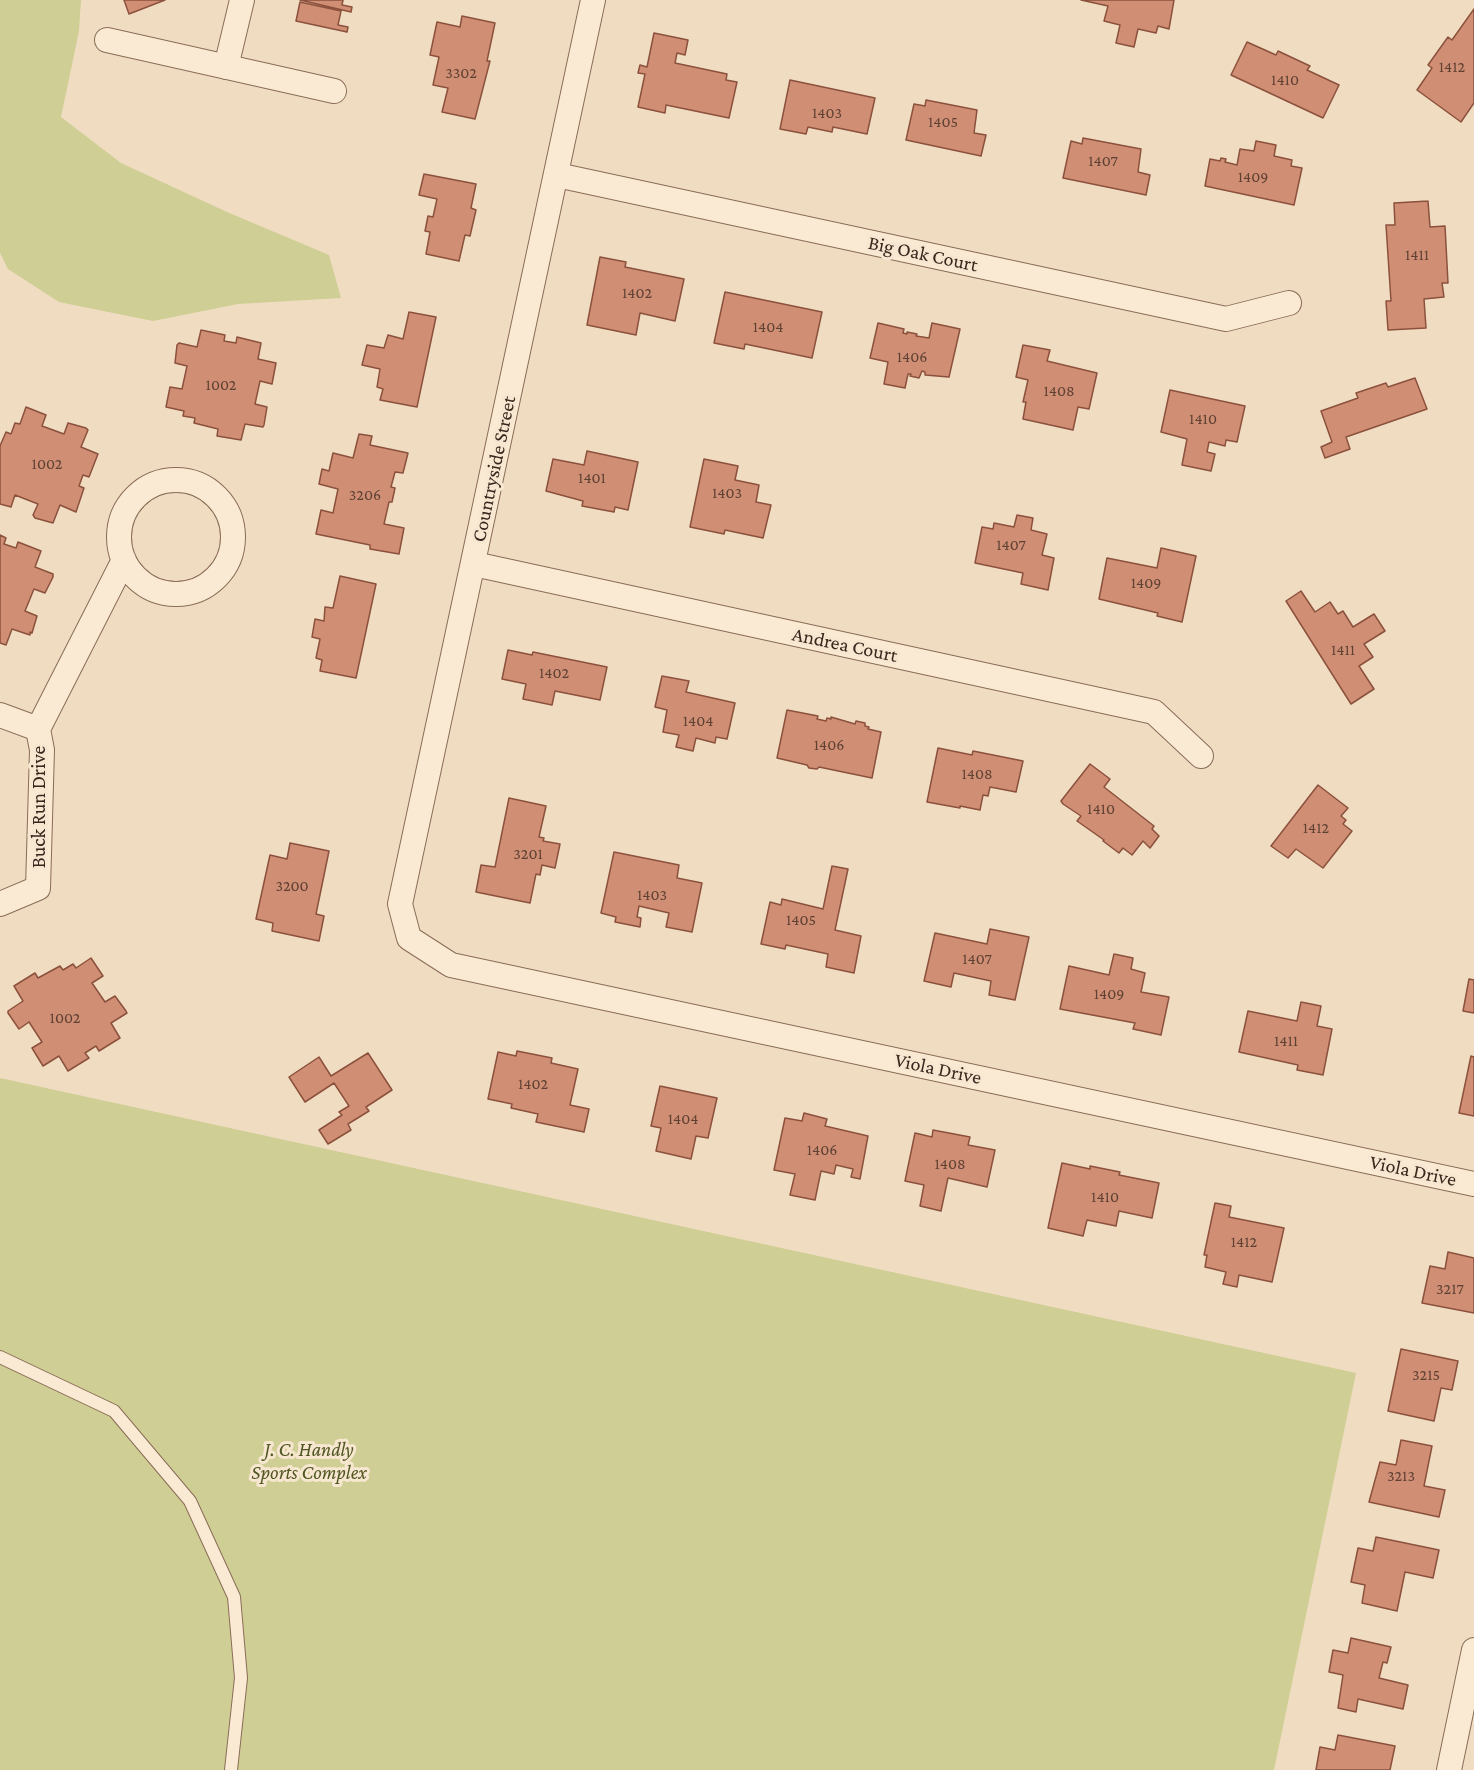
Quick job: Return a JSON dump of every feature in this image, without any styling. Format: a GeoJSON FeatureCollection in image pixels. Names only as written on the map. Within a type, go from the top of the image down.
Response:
{"type":"FeatureCollection","features":[{"type":"Feature","properties":{"kind":"street"},"geometry":{"type":"LineString","coordinates":[[226,67],[242,0]]}},
{"type":"Feature","properties":{"kind":"street","name":"Countryside Street"},"geometry":{"type":"LineString","coordinates":[[409,938],[400,904],[593,0]]}},
{"type":"Feature","properties":{"kind":"street"},"geometry":{"type":"LineString","coordinates":[[107,40],[334,91]]}},
{"type":"Feature","properties":{"kind":"street","name":"Big Oak Court"},"geometry":{"type":"LineString","coordinates":[[557,175],[1226,319],[1289,303]]}},
{"type":"Feature","properties":{"kind":"street"},"geometry":{"type":"LineString","coordinates":[[178,480],[197,483],[213,493],[226,507],[233,525],[234,544],[228,561],[218,577],[203,588],[185,594],[167,594],[149,587],[134,576],[124,560],[119,542],[120,523],[128,505],[141,491],[158,483],[178,480]]}},
{"type":"Feature","properties":{"kind":"street","name":"Buck Run Drive"},"geometry":{"type":"LineString","coordinates":[[0,904],[38,888],[42,750],[38,729],[124,560]]}},
{"type":"Feature","properties":{"kind":"street","name":"Andrea Court"},"geometry":{"type":"LineString","coordinates":[[474,564],[1154,712],[1201,756]]}},
{"type":"Feature","properties":{"kind":"street"},"geometry":{"type":"LineString","coordinates":[[0,715],[38,729]]}},
{"type":"Feature","properties":{"kind":"street","name":"Viola Drive"},"geometry":{"type":"LineString","coordinates":[[409,938],[451,965],[1474,1184]]}},
{"type":"Feature","properties":{"kind":"street"},"geometry":{"type":"LineString","coordinates":[[1449,1770],[1474,1650]]}},
{"type":"Feature","properties":{"kind":"lane"},"geometry":{"type":"LineString","coordinates":[[0,1357],[114,1411],[190,1501],[234,1597],[241,1678],[231,1770]]}},
{"type":"Feature","properties":{"kind":"green space"},"geometry":{"type":"Polygon","coordinates":[[[0,0],[81,0],[79,31],[61,117],[121,163],[227,212],[329,255],[341,298],[238,304],[153,321],[59,302],[8,269],[0,253],[0,0]]]}},
{"type":"Feature","properties":{"kind":"green space","name":"J. C. Handly Sports Complex"},"geometry":{"type":"Polygon","coordinates":[[[0,1078],[1356,1373],[1274,1770],[0,1770],[0,1078]]]}},
{"type":"Feature","properties":{"kind":"building"},"geometry":{"type":"Polygon","coordinates":[[[124,0],[165,0],[129,14],[124,0]]]}},
{"type":"Feature","properties":{"kind":"building"},"geometry":{"type":"Polygon","coordinates":[[[300,0],[343,0],[342,5],[352,7],[351,12],[300,0]]]}},
{"type":"Feature","properties":{"kind":"building"},"geometry":{"type":"Polygon","coordinates":[[[1081,0],[1174,0],[1169,29],[1158,26],[1156,33],[1138,29],[1134,47],[1116,43],[1120,25],[1104,21],[1108,6],[1081,0]]]}},
{"type":"Feature","properties":{"kind":"building"},"geometry":{"type":"Polygon","coordinates":[[[300,2],[341,11],[338,25],[348,27],[347,32],[296,21],[300,2]]]}},
{"type":"Feature","properties":{"kind":"building"},"geometry":{"type":"Polygon","coordinates":[[[1474,9],[1474,103],[1461,122],[1417,90],[1432,68],[1428,65],[1448,37],[1452,40],[1474,9]]]}},
{"type":"Feature","properties":{"kind":"building"},"geometry":{"type":"Polygon","coordinates":[[[462,16],[495,23],[487,61],[490,61],[475,119],[442,112],[448,88],[433,85],[439,57],[430,55],[437,22],[460,27],[462,16]]]}},
{"type":"Feature","properties":{"kind":"building"},"geometry":{"type":"Polygon","coordinates":[[[654,33],[688,40],[685,55],[677,53],[675,63],[727,74],[726,80],[737,82],[729,118],[666,105],[665,113],[638,107],[645,74],[638,73],[640,65],[647,67],[654,33]]]}},
{"type":"Feature","properties":{"kind":"building"},"geometry":{"type":"Polygon","coordinates":[[[1247,42],[1276,55],[1278,51],[1310,66],[1307,70],[1339,85],[1323,118],[1231,75],[1247,42]]]}},
{"type":"Feature","properties":{"kind":"building"},"geometry":{"type":"Polygon","coordinates":[[[790,80],[875,98],[867,134],[833,127],[832,132],[808,127],[806,134],[780,129],[790,80]]]}},
{"type":"Feature","properties":{"kind":"building"},"geometry":{"type":"Polygon","coordinates":[[[926,100],[977,110],[974,133],[986,135],[981,156],[906,140],[914,104],[925,106],[926,100]]]}},
{"type":"Feature","properties":{"kind":"building"},"geometry":{"type":"Polygon","coordinates":[[[1083,138],[1141,149],[1138,172],[1150,175],[1146,195],[1063,178],[1071,141],[1082,144],[1083,138]]]}},
{"type":"Feature","properties":{"kind":"building"},"geometry":{"type":"Polygon","coordinates":[[[1256,141],[1276,145],[1274,156],[1292,160],[1291,166],[1302,168],[1294,205],[1205,186],[1210,159],[1220,161],[1221,158],[1226,159],[1225,162],[1237,165],[1240,149],[1254,151],[1256,141]]]}},
{"type":"Feature","properties":{"kind":"building"},"geometry":{"type":"Polygon","coordinates":[[[424,174],[476,184],[471,208],[476,210],[470,236],[465,235],[459,261],[426,254],[430,232],[425,231],[428,216],[433,217],[437,199],[419,195],[424,174]]]}},
{"type":"Feature","properties":{"kind":"building"},"geometry":{"type":"Polygon","coordinates":[[[1428,201],[1430,227],[1445,226],[1448,283],[1442,283],[1444,297],[1424,299],[1426,328],[1388,330],[1386,301],[1391,301],[1386,225],[1395,225],[1394,203],[1428,201]]]}},
{"type":"Feature","properties":{"kind":"building"},"geometry":{"type":"Polygon","coordinates":[[[600,257],[626,262],[625,267],[684,279],[675,321],[640,313],[636,335],[587,325],[600,257]]]}},
{"type":"Feature","properties":{"kind":"building"},"geometry":{"type":"Polygon","coordinates":[[[725,292],[822,312],[812,358],[745,344],[744,349],[714,343],[725,292]]]}},
{"type":"Feature","properties":{"kind":"building"},"geometry":{"type":"Polygon","coordinates":[[[409,312],[436,317],[417,407],[380,400],[383,389],[377,387],[380,369],[362,365],[367,345],[384,348],[388,335],[403,339],[409,312]]]}},
{"type":"Feature","properties":{"kind":"building"},"geometry":{"type":"Polygon","coordinates":[[[878,323],[904,329],[903,333],[929,338],[932,323],[960,329],[949,377],[925,375],[922,371],[919,378],[908,374],[905,388],[884,384],[888,362],[870,358],[878,323]]]}},
{"type":"Feature","properties":{"kind":"building"},"geometry":{"type":"Polygon","coordinates":[[[201,330],[225,335],[224,341],[236,343],[237,337],[261,343],[258,359],[276,363],[272,384],[260,381],[255,404],[267,407],[264,425],[263,427],[245,424],[241,440],[217,436],[218,429],[194,423],[195,418],[183,416],[184,411],[166,407],[170,387],[182,389],[187,366],[175,363],[177,345],[179,343],[197,347],[201,330]]]}},
{"type":"Feature","properties":{"kind":"building"},"geometry":{"type":"Polygon","coordinates":[[[1023,345],[1050,350],[1047,361],[1097,373],[1089,409],[1078,407],[1073,430],[1023,419],[1026,402],[1023,402],[1028,380],[1016,377],[1023,345]]]}},
{"type":"Feature","properties":{"kind":"building"},"geometry":{"type":"Polygon","coordinates":[[[1415,378],[1427,409],[1346,437],[1350,449],[1325,458],[1321,447],[1332,442],[1321,411],[1358,398],[1356,393],[1386,383],[1388,387],[1415,378]]]}},
{"type":"Feature","properties":{"kind":"building"},"geometry":{"type":"Polygon","coordinates":[[[1170,390],[1245,406],[1237,442],[1226,440],[1225,446],[1209,442],[1207,452],[1215,454],[1211,471],[1182,465],[1187,439],[1161,432],[1170,390]]]}},
{"type":"Feature","properties":{"kind":"building"},"geometry":{"type":"Polygon","coordinates":[[[26,407],[46,415],[42,426],[64,434],[68,423],[86,428],[88,430],[81,447],[98,454],[89,477],[83,475],[79,486],[84,488],[76,512],[60,505],[53,523],[35,518],[33,515],[38,504],[15,495],[11,507],[0,504],[0,446],[6,432],[11,434],[15,423],[20,424],[26,407]]]}},
{"type":"Feature","properties":{"kind":"building"},"geometry":{"type":"Polygon","coordinates":[[[359,434],[372,436],[370,445],[408,453],[403,473],[395,472],[391,487],[395,488],[384,524],[404,528],[399,554],[370,549],[370,545],[316,534],[321,510],[333,513],[338,489],[319,484],[322,469],[329,471],[333,453],[353,458],[359,434]]]}},
{"type":"Feature","properties":{"kind":"building"},"geometry":{"type":"Polygon","coordinates":[[[587,451],[638,462],[628,510],[615,507],[614,512],[582,506],[583,501],[546,491],[553,459],[584,465],[587,451]]]}},
{"type":"Feature","properties":{"kind":"building"},"geometry":{"type":"Polygon","coordinates":[[[704,459],[738,466],[735,480],[759,485],[756,502],[771,505],[763,538],[725,530],[724,534],[690,527],[704,459]]]}},
{"type":"Feature","properties":{"kind":"building"},"geometry":{"type":"Polygon","coordinates":[[[1017,515],[1033,518],[1031,530],[1047,534],[1042,555],[1054,558],[1048,590],[1021,584],[1023,573],[975,563],[982,527],[993,529],[994,523],[1014,527],[1017,515]]]}},
{"type":"Feature","properties":{"kind":"building"},"geometry":{"type":"Polygon","coordinates":[[[0,535],[6,538],[4,544],[16,548],[18,542],[41,551],[35,567],[53,574],[45,593],[34,589],[25,611],[37,616],[32,633],[30,632],[30,635],[12,629],[6,645],[0,643],[0,535]]]}},
{"type":"Feature","properties":{"kind":"building"},"geometry":{"type":"Polygon","coordinates":[[[1161,548],[1196,556],[1182,622],[1157,616],[1158,613],[1099,599],[1107,558],[1157,568],[1161,548]]]}},
{"type":"Feature","properties":{"kind":"building"},"geometry":{"type":"Polygon","coordinates":[[[340,576],[376,584],[356,678],[320,671],[322,660],[316,658],[320,639],[312,637],[315,619],[324,621],[325,607],[333,608],[340,576]]]}},
{"type":"Feature","properties":{"kind":"building"},"geometry":{"type":"Polygon","coordinates":[[[1301,591],[1315,612],[1330,602],[1338,614],[1343,611],[1353,627],[1374,614],[1385,631],[1364,644],[1373,657],[1359,666],[1374,689],[1351,704],[1286,601],[1301,591]]]}},
{"type":"Feature","properties":{"kind":"building"},"geometry":{"type":"Polygon","coordinates":[[[508,650],[532,655],[533,652],[607,667],[600,700],[555,691],[552,705],[523,699],[526,684],[502,679],[508,650]]]}},
{"type":"Feature","properties":{"kind":"building"},"geometry":{"type":"Polygon","coordinates":[[[662,676],[689,681],[686,692],[735,703],[727,739],[716,737],[715,743],[696,738],[693,751],[676,747],[679,735],[663,732],[667,710],[655,707],[662,676]]]}},
{"type":"Feature","properties":{"kind":"building"},"geometry":{"type":"Polygon","coordinates":[[[787,710],[818,716],[817,719],[826,721],[831,717],[855,724],[856,721],[865,723],[868,729],[881,732],[872,778],[819,767],[809,768],[807,765],[777,758],[787,710]]]}},
{"type":"Feature","properties":{"kind":"building"},"geometry":{"type":"Polygon","coordinates":[[[938,748],[972,755],[973,751],[1023,761],[1016,792],[990,787],[988,796],[983,795],[980,810],[927,802],[938,748]]]}},
{"type":"Feature","properties":{"kind":"building"},"geometry":{"type":"Polygon","coordinates":[[[1090,764],[1110,779],[1104,787],[1154,826],[1152,829],[1159,836],[1150,848],[1143,841],[1132,855],[1123,848],[1119,853],[1077,821],[1081,816],[1063,804],[1061,801],[1090,764]]]}},
{"type":"Feature","properties":{"kind":"building"},"geometry":{"type":"Polygon","coordinates":[[[1318,785],[1348,808],[1341,816],[1346,820],[1343,824],[1352,831],[1323,868],[1296,849],[1288,858],[1271,846],[1318,785]]]}},
{"type":"Feature","properties":{"kind":"building"},"geometry":{"type":"Polygon","coordinates":[[[509,798],[546,806],[539,837],[544,838],[543,841],[560,844],[555,868],[542,865],[540,875],[536,874],[530,903],[476,892],[481,865],[495,867],[509,798]]]}},
{"type":"Feature","properties":{"kind":"building"},"geometry":{"type":"Polygon","coordinates":[[[290,843],[329,851],[316,914],[324,916],[319,941],[272,931],[273,923],[256,919],[270,855],[287,859],[290,843]]]}},
{"type":"Feature","properties":{"kind":"building"},"geometry":{"type":"Polygon","coordinates":[[[614,852],[679,865],[677,878],[702,883],[692,932],[666,927],[669,913],[639,906],[637,917],[641,918],[640,927],[615,922],[616,917],[601,913],[614,852]]]}},
{"type":"Feature","properties":{"kind":"building"},"geometry":{"type":"Polygon","coordinates":[[[832,866],[848,869],[835,930],[861,936],[854,973],[826,967],[828,954],[786,945],[785,949],[761,944],[770,902],[781,905],[782,899],[823,909],[832,866]]]}},
{"type":"Feature","properties":{"kind":"building"},"geometry":{"type":"Polygon","coordinates":[[[990,929],[1029,937],[1015,1000],[989,995],[991,981],[954,973],[951,987],[924,981],[935,933],[987,944],[990,929]]]}},
{"type":"Feature","properties":{"kind":"building"},"geometry":{"type":"Polygon","coordinates":[[[1114,954],[1133,958],[1131,969],[1145,973],[1141,992],[1169,997],[1161,1035],[1133,1029],[1135,1023],[1060,1009],[1069,966],[1109,975],[1114,954]]]}},
{"type":"Feature","properties":{"kind":"building"},"geometry":{"type":"Polygon","coordinates":[[[91,958],[103,976],[92,983],[105,1002],[115,996],[127,1013],[111,1023],[120,1038],[99,1051],[96,1046],[85,1053],[89,1058],[68,1071],[59,1056],[43,1066],[32,1048],[42,1042],[29,1022],[19,1029],[8,1013],[23,1001],[14,986],[35,973],[38,978],[60,966],[63,970],[73,964],[76,968],[91,958]]]}},
{"type":"Feature","properties":{"kind":"building"},"geometry":{"type":"Polygon","coordinates":[[[1469,979],[1474,980],[1474,1013],[1463,1011],[1469,979]]]}},
{"type":"Feature","properties":{"kind":"building"},"geometry":{"type":"Polygon","coordinates":[[[1301,1002],[1321,1006],[1317,1026],[1332,1029],[1323,1075],[1297,1070],[1298,1065],[1239,1052],[1248,1011],[1297,1021],[1301,1002]]]}},
{"type":"Feature","properties":{"kind":"building"},"geometry":{"type":"Polygon","coordinates":[[[517,1051],[552,1058],[551,1063],[578,1069],[570,1105],[589,1109],[584,1132],[536,1122],[538,1114],[511,1108],[512,1104],[488,1099],[498,1052],[516,1056],[517,1051]]]}},
{"type":"Feature","properties":{"kind":"building"},"geometry":{"type":"Polygon","coordinates":[[[368,1053],[392,1090],[366,1107],[369,1111],[348,1124],[351,1130],[328,1144],[319,1130],[342,1115],[339,1112],[349,1106],[334,1083],[305,1102],[289,1077],[319,1057],[331,1076],[368,1053]]]}},
{"type":"Feature","properties":{"kind":"building"},"geometry":{"type":"Polygon","coordinates":[[[1471,1056],[1474,1057],[1474,1116],[1459,1113],[1471,1056]]]}},
{"type":"Feature","properties":{"kind":"building"},"geometry":{"type":"Polygon","coordinates":[[[660,1086],[717,1098],[708,1138],[696,1136],[691,1159],[656,1151],[661,1128],[651,1126],[660,1086]]]}},
{"type":"Feature","properties":{"kind":"building"},"geometry":{"type":"Polygon","coordinates":[[[804,1113],[827,1119],[825,1126],[868,1136],[860,1179],[851,1177],[853,1169],[836,1165],[834,1174],[821,1171],[815,1200],[790,1195],[795,1174],[774,1170],[785,1118],[802,1121],[804,1113]]]}},
{"type":"Feature","properties":{"kind":"building"},"geometry":{"type":"Polygon","coordinates":[[[933,1130],[970,1137],[968,1145],[995,1150],[987,1187],[948,1178],[941,1211],[920,1206],[924,1185],[905,1181],[915,1133],[932,1137],[933,1130]]]}},
{"type":"Feature","properties":{"kind":"building"},"geometry":{"type":"Polygon","coordinates":[[[1062,1163],[1120,1172],[1119,1175],[1159,1183],[1152,1218],[1119,1211],[1116,1226],[1087,1220],[1083,1236],[1048,1228],[1062,1163]]]}},
{"type":"Feature","properties":{"kind":"building"},"geometry":{"type":"Polygon","coordinates":[[[1215,1203],[1231,1206],[1229,1217],[1284,1228],[1272,1282],[1239,1275],[1237,1287],[1223,1284],[1226,1272],[1205,1267],[1207,1255],[1204,1255],[1215,1203]]]}},
{"type":"Feature","properties":{"kind":"building"},"geometry":{"type":"Polygon","coordinates":[[[1448,1252],[1474,1258],[1474,1313],[1422,1303],[1430,1266],[1445,1269],[1448,1252]]]}},
{"type":"Feature","properties":{"kind":"building"},"geometry":{"type":"Polygon","coordinates":[[[1401,1349],[1458,1361],[1452,1390],[1441,1388],[1434,1421],[1388,1411],[1401,1349]]]}},
{"type":"Feature","properties":{"kind":"building"},"geometry":{"type":"Polygon","coordinates":[[[1401,1440],[1432,1446],[1424,1486],[1445,1490],[1439,1517],[1369,1502],[1380,1462],[1396,1465],[1401,1440]]]}},
{"type":"Feature","properties":{"kind":"building"},"geometry":{"type":"Polygon","coordinates":[[[1376,1537],[1439,1550],[1433,1578],[1405,1572],[1397,1611],[1362,1603],[1365,1585],[1351,1582],[1358,1548],[1373,1551],[1376,1537]]]}},
{"type":"Feature","properties":{"kind":"building"},"geometry":{"type":"Polygon","coordinates":[[[1351,1638],[1391,1647],[1387,1663],[1383,1662],[1379,1678],[1408,1685],[1403,1709],[1358,1699],[1356,1712],[1338,1708],[1343,1675],[1329,1672],[1333,1650],[1348,1653],[1351,1638]]]}},
{"type":"Feature","properties":{"kind":"building"},"geometry":{"type":"Polygon","coordinates":[[[1338,1735],[1395,1746],[1390,1770],[1316,1770],[1320,1747],[1335,1750],[1338,1735]]]}}]}
